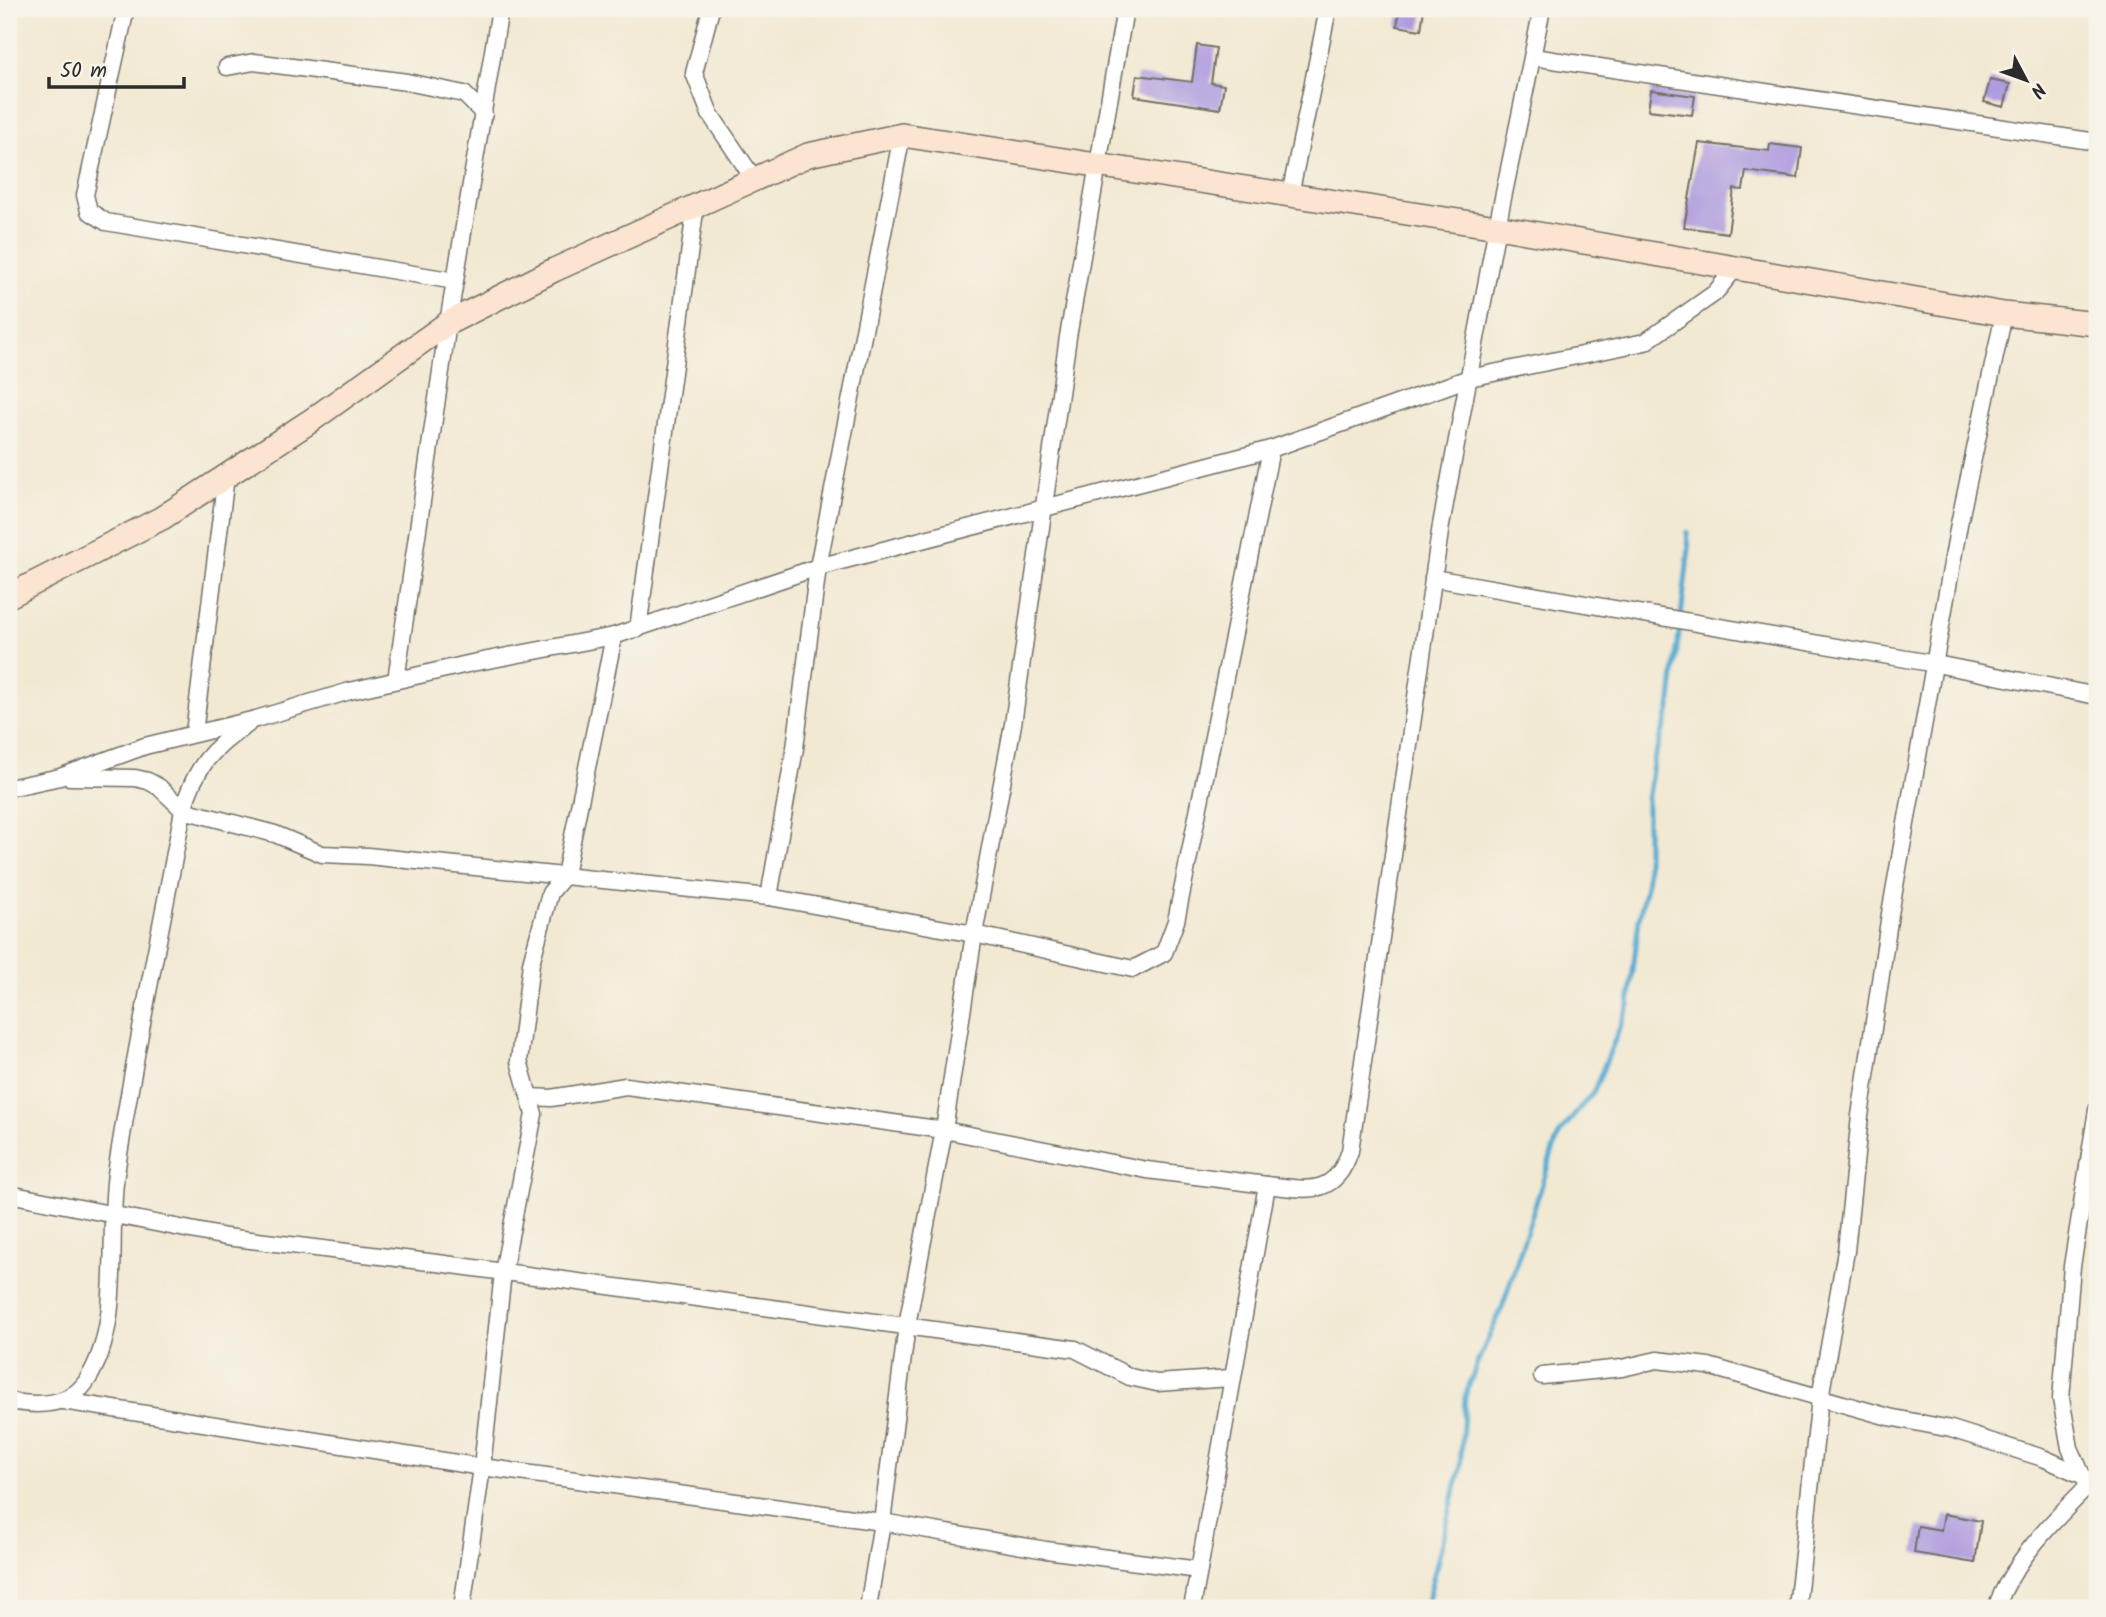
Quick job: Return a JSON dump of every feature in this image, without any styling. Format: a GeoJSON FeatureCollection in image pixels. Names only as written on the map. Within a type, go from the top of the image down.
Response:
{"type":"FeatureCollection","features":[{"type":"Feature","properties":{"kind":"main road"},"geometry":{"type":"LineString","coordinates":[[9,596],[162,518],[448,323],[696,204],[808,155],[902,135],[1497,227],[1737,266],[2004,314],[2097,324]]}},
{"type":"Feature","properties":{"kind":"street"},"geometry":{"type":"LineString","coordinates":[[126,9],[85,195],[89,211],[106,222],[132,227],[456,281]]}},
{"type":"Feature","properties":{"kind":"street"},"geometry":{"type":"LineString","coordinates":[[396,680],[448,323],[500,9]]}},
{"type":"Feature","properties":{"kind":"street"},"geometry":{"type":"LineString","coordinates":[[710,9],[694,73],[710,114],[754,179]]}},
{"type":"Feature","properties":{"kind":"street"},"geometry":{"type":"LineString","coordinates":[[868,1608],[882,1522],[907,1325],[944,1130],[974,934],[1013,724],[1042,510],[1125,9]]}},
{"type":"Feature","properties":{"kind":"street"},"geometry":{"type":"LineString","coordinates":[[1290,195],[1328,9]]}},
{"type":"Feature","properties":{"kind":"street"},"geometry":{"type":"LineString","coordinates":[[530,1097],[551,1098],[626,1086],[944,1130],[1147,1170],[1303,1189],[1331,1183],[1344,1171],[1350,1151],[1433,578],[1468,378],[1542,9]]}},
{"type":"Feature","properties":{"kind":"street"},"geometry":{"type":"LineString","coordinates":[[1533,57],[2097,142]]}},
{"type":"Feature","properties":{"kind":"street"},"geometry":{"type":"LineString","coordinates":[[227,67],[254,62],[407,82],[464,94],[484,114]]}},
{"type":"Feature","properties":{"kind":"street"},"geometry":{"type":"LineString","coordinates":[[769,897],[795,748],[818,567],[902,135]]}},
{"type":"Feature","properties":{"kind":"street"},"geometry":{"type":"LineString","coordinates":[[638,629],[696,204]]}},
{"type":"Feature","properties":{"kind":"street"},"geometry":{"type":"LineString","coordinates":[[9,788],[60,777],[145,746],[256,719],[396,680],[614,636],[818,567],[1271,449],[1468,378],[1645,342],[1715,293],[1737,266]]}},
{"type":"Feature","properties":{"kind":"street"},"geometry":{"type":"LineString","coordinates":[[1797,1608],[1821,1398],[1846,1251],[1860,1116],[1890,914],[1959,524],[2004,314]]}},
{"type":"Feature","properties":{"kind":"street"},"geometry":{"type":"LineString","coordinates":[[60,777],[135,778],[148,781],[159,787],[183,810],[275,834],[321,854],[368,856],[769,897],[974,934],[1133,969],[1164,953],[1176,921],[1271,449]]}},
{"type":"Feature","properties":{"kind":"street"},"geometry":{"type":"LineString","coordinates":[[194,733],[226,476]]}},
{"type":"Feature","properties":{"kind":"street"},"geometry":{"type":"LineString","coordinates":[[1433,578],[1936,664],[2097,696]]}},
{"type":"Feature","properties":{"kind":"street"},"geometry":{"type":"LineString","coordinates":[[462,1608],[482,1467],[503,1272],[534,1114],[519,1061],[531,963],[550,893],[565,875],[614,636]]}},
{"type":"Feature","properties":{"kind":"street"},"geometry":{"type":"LineString","coordinates":[[63,1401],[77,1393],[87,1380],[107,1324],[118,1163],[183,810],[191,780],[204,760],[256,719]]}},
{"type":"Feature","properties":{"kind":"street"},"geometry":{"type":"LineString","coordinates":[[2090,1482],[2070,1448],[2061,1399],[2072,1266],[2097,1110]]}},
{"type":"Feature","properties":{"kind":"street"},"geometry":{"type":"LineString","coordinates":[[1192,1608],[1266,1185]]}},
{"type":"Feature","properties":{"kind":"street"},"geometry":{"type":"LineString","coordinates":[[9,1194],[226,1237],[1074,1349],[1130,1377],[1157,1382],[1231,1378]]}},
{"type":"Feature","properties":{"kind":"street"},"geometry":{"type":"LineString","coordinates":[[1542,1376],[1622,1368],[1657,1360],[1708,1366],[1889,1417],[1951,1429],[2043,1458],[2090,1482]]}},
{"type":"Feature","properties":{"kind":"street"},"geometry":{"type":"LineString","coordinates":[[9,1401],[27,1405],[63,1401],[482,1467],[882,1522],[1046,1550],[1199,1570]]}},
{"type":"Feature","properties":{"kind":"street"},"geometry":{"type":"LineString","coordinates":[[1996,1608],[2010,1579],[2046,1528],[2090,1482]]}},
{"type":"Feature","properties":{"kind":"building"},"geometry":{"type":"Polygon","coordinates":[[[1400,9],[1424,9],[1421,30],[1397,26],[1400,9]]]}},
{"type":"Feature","properties":{"kind":"building"},"geometry":{"type":"Polygon","coordinates":[[[1197,45],[1216,48],[1211,83],[1224,85],[1220,109],[1134,96],[1137,75],[1192,82],[1197,45]]]}},
{"type":"Feature","properties":{"kind":"building"},"geometry":{"type":"Polygon","coordinates":[[[1990,80],[2010,84],[2004,107],[1984,102],[1990,80]]]}},
{"type":"Feature","properties":{"kind":"building"},"geometry":{"type":"Polygon","coordinates":[[[1651,90],[1695,96],[1692,115],[1648,110],[1651,90]]]}},
{"type":"Feature","properties":{"kind":"building"},"geometry":{"type":"Polygon","coordinates":[[[1699,143],[1769,151],[1770,144],[1802,148],[1798,178],[1746,171],[1743,190],[1734,189],[1728,233],[1684,227],[1699,143]]]}},
{"type":"Feature","properties":{"kind":"building"},"geometry":{"type":"Polygon","coordinates":[[[1944,1514],[1981,1521],[1975,1563],[1914,1553],[1918,1526],[1941,1530],[1944,1514]]]}},
{"type":"Feature","properties":{"kind":"waterway"},"geometry":{"type":"LineString","coordinates":[[1426,1608],[1460,1469],[1465,1397],[1502,1308],[1560,1133],[1594,1091],[1629,1005],[1639,919],[1647,881],[1647,800],[1654,759],[1670,709],[1689,549],[1687,532]]}}]}
